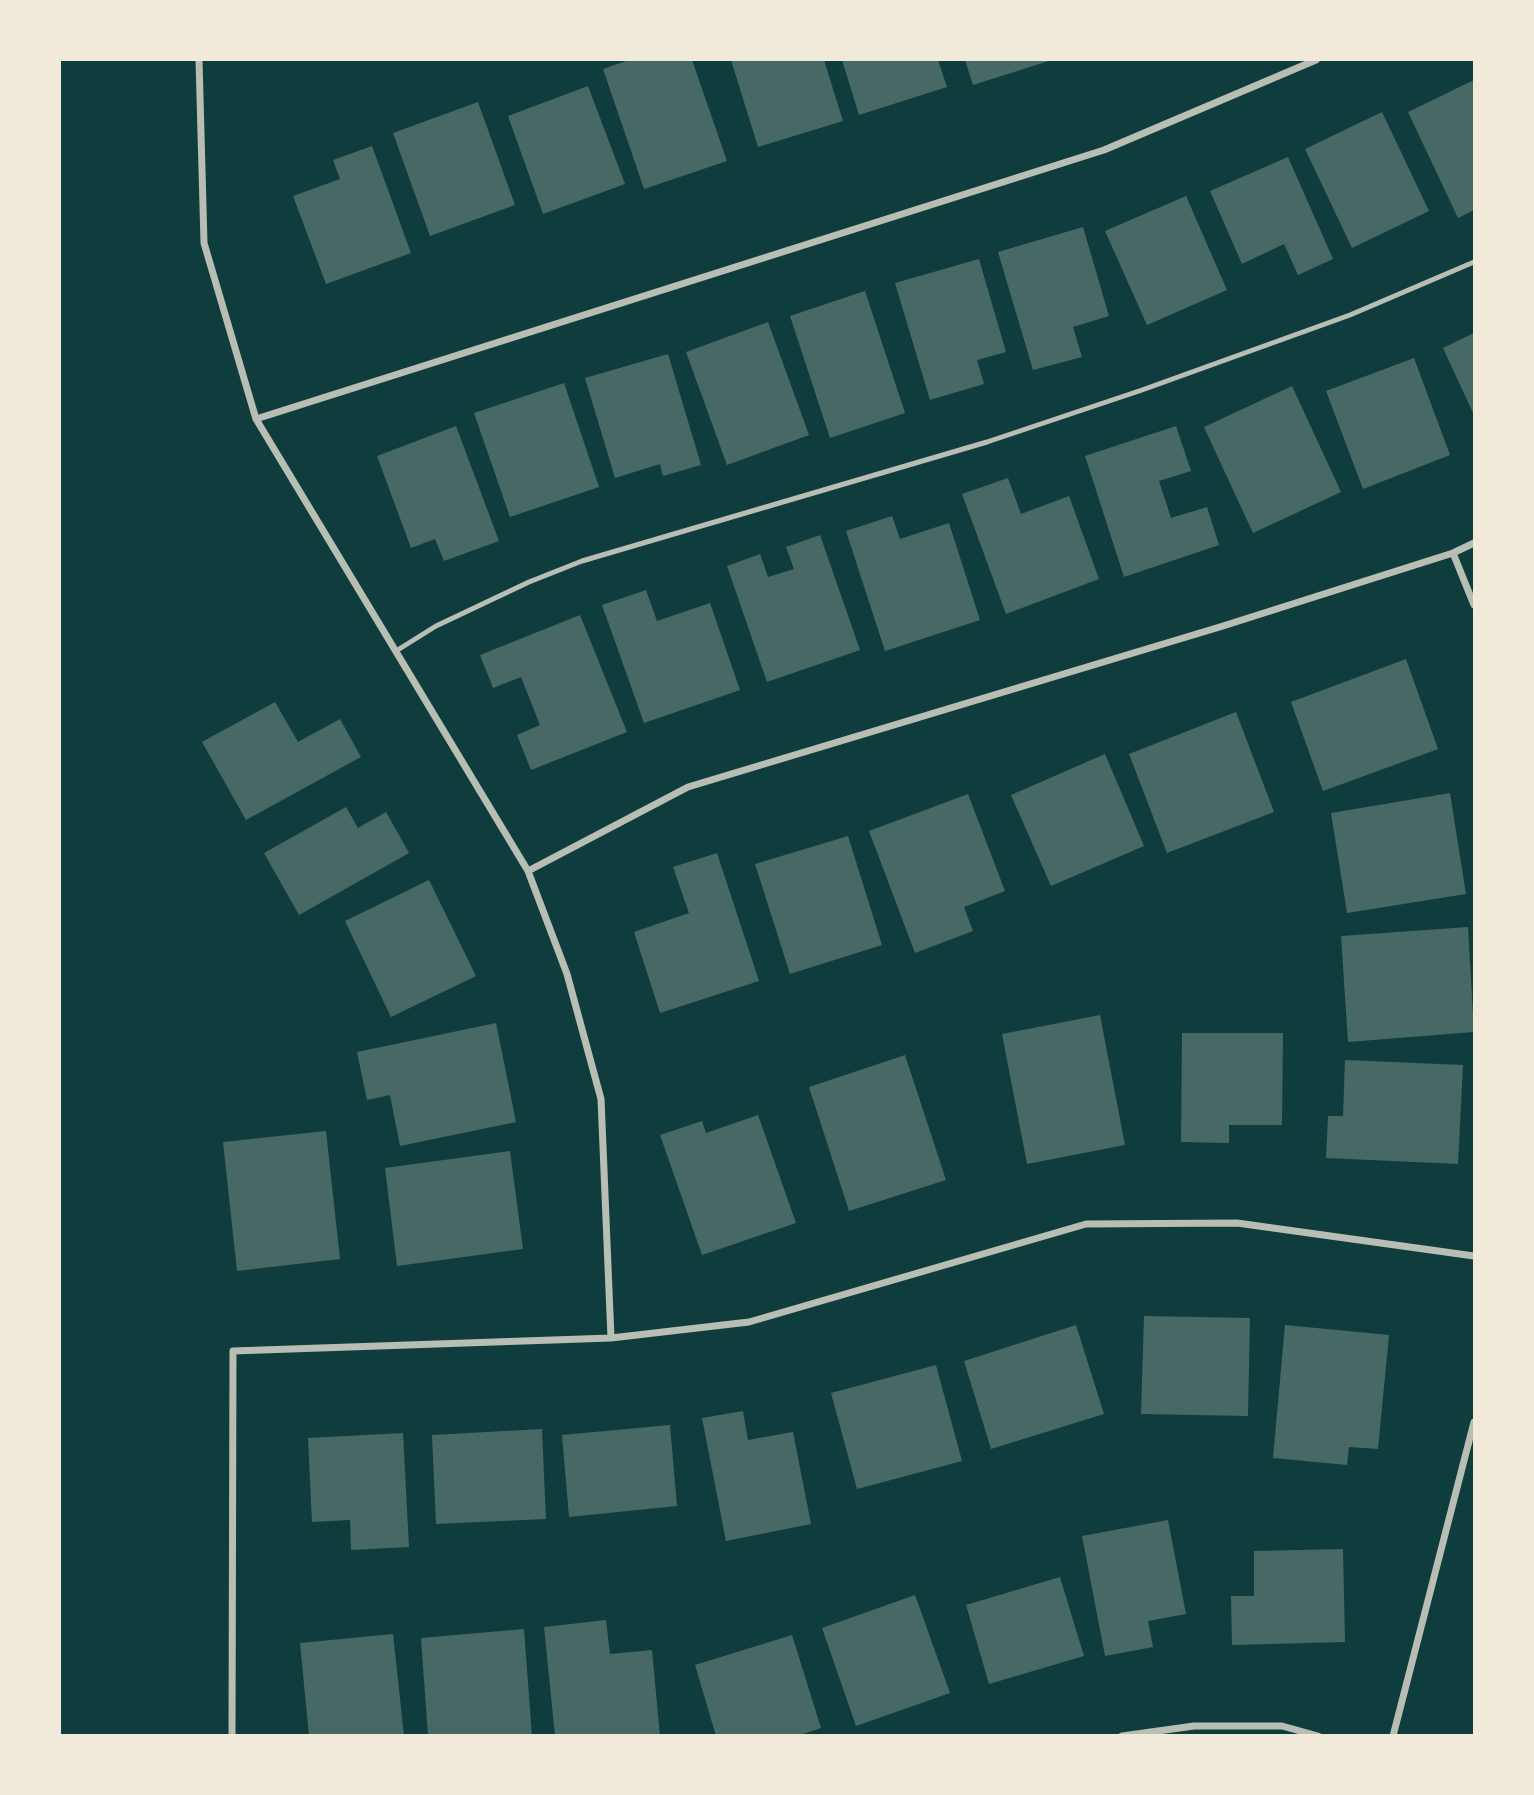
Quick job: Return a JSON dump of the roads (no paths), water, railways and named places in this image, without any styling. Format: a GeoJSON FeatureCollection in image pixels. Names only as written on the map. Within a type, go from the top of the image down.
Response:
{"type":"FeatureCollection","features":[{"type":"Feature","properties":{"kind":"street"},"geometry":{"type":"LineString","coordinates":[[199,60],[204,243],[256,419],[528,871],[567,974],[601,1099],[611,1339]]}},
{"type":"Feature","properties":{"kind":"street"},"geometry":{"type":"LineString","coordinates":[[256,419],[1104,150],[1316,60]]}},
{"type":"Feature","properties":{"kind":"street"},"geometry":{"type":"LineString","coordinates":[[528,871],[688,788],[1209,630],[1453,553],[1475,543]]}},
{"type":"Feature","properties":{"kind":"street"},"geometry":{"type":"LineString","coordinates":[[1453,553],[1475,605]]}},
{"type":"Feature","properties":{"kind":"street"},"geometry":{"type":"LineString","coordinates":[[232,1735],[233,1351],[611,1339],[749,1322],[1086,1224],[1237,1223],[1475,1256]]}},
{"type":"Feature","properties":{"kind":"street"},"geometry":{"type":"LineString","coordinates":[[1393,1735],[1475,1422]]}},
{"type":"Feature","properties":{"kind":"street"},"geometry":{"type":"LineString","coordinates":[[1122,1735],[1194,1726],[1282,1726],[1318,1735]]}},
{"type":"Feature","properties":{"kind":"lane"},"geometry":{"type":"LineString","coordinates":[[396,651],[436,626],[529,582],[582,561],[987,442],[1350,316],[1475,262]]}}]}
